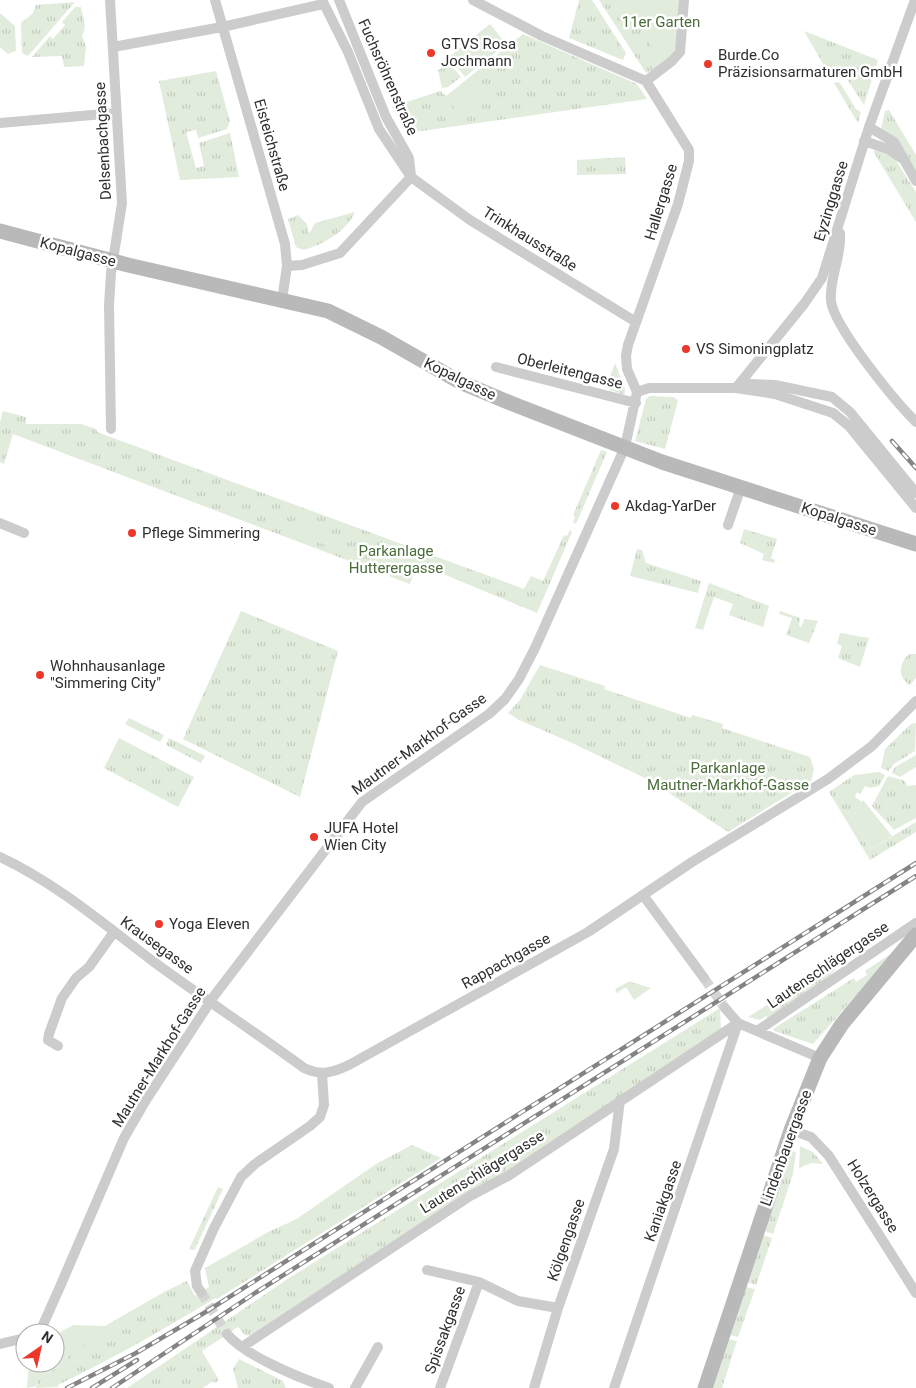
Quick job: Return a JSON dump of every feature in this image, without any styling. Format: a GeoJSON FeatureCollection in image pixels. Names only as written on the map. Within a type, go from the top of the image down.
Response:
{"type":"FeatureCollection","features":[{"type":"Feature","properties":{"kind":"street","name":"Delsenbachgasse"},"geometry":{"type":"LineString","coordinates":[[110,0],[115,113],[122,203],[113,261],[110,305],[111,429]]}},
{"type":"Feature","properties":{"kind":"street","name":"Eisteichstraße"},"geometry":{"type":"LineString","coordinates":[[215,0],[285,244],[287,266],[282,300]]}},
{"type":"Feature","properties":{"kind":"street","name":"Fuchsröhrenstraße"},"geometry":{"type":"LineString","coordinates":[[339,0],[386,117],[409,158],[411,176]]}},
{"type":"Feature","properties":{"kind":"street"},"geometry":{"type":"LineString","coordinates":[[472,0],[542,36],[646,81],[672,61],[680,52],[684,0]]}},
{"type":"Feature","properties":{"kind":"street","name":"Eyzinggasse"},"geometry":{"type":"LineString","coordinates":[[736,388],[804,304],[822,278],[869,127],[915,0]]}},
{"type":"Feature","properties":{"kind":"street"},"geometry":{"type":"LineString","coordinates":[[113,47],[222,27],[323,2]]}},
{"type":"Feature","properties":{"kind":"street","name":"Fuchsröhrenstraße"},"geometry":{"type":"LineString","coordinates":[[323,2],[348,52],[379,130],[411,176]]}},
{"type":"Feature","properties":{"kind":"street","name":"Hallergasse"},"geometry":{"type":"LineString","coordinates":[[637,398],[627,369],[626,356],[636,322],[678,204],[689,161],[689,150],[646,81]]}},
{"type":"Feature","properties":{"kind":"street"},"geometry":{"type":"LineString","coordinates":[[0,123],[115,113]]}},
{"type":"Feature","properties":{"kind":"street"},"geometry":{"type":"LineString","coordinates":[[869,127],[894,142],[916,181]]}},
{"type":"Feature","properties":{"kind":"street"},"geometry":{"type":"LineString","coordinates":[[864,142],[888,149],[902,159]]}},
{"type":"Feature","properties":{"kind":"street"},"geometry":{"type":"LineString","coordinates":[[287,266],[302,265],[340,253],[411,176]]}},
{"type":"Feature","properties":{"kind":"street","name":"Trinkhausstraße"},"geometry":{"type":"LineString","coordinates":[[411,176],[470,220],[636,322]]}},
{"type":"Feature","properties":{"kind":"street"},"geometry":{"type":"LineString","coordinates":[[839,227],[841,247],[831,292],[835,317],[866,361],[916,422]]}},
{"type":"Feature","properties":{"kind":"street","name":"Kopalgasse"},"geometry":{"type":"LineString","coordinates":[[0,231],[113,261],[315,307],[350,320],[460,382],[625,447],[916,544]]}},
{"type":"Feature","properties":{"kind":"street","name":"Oberleitengasse"},"geometry":{"type":"LineString","coordinates":[[496,367],[637,398]]}},
{"type":"Feature","properties":{"kind":"street"},"geometry":{"type":"LineString","coordinates":[[736,388],[750,384],[775,385],[832,397],[850,412],[916,493]]}},
{"type":"Feature","properties":{"kind":"street"},"geometry":{"type":"LineString","coordinates":[[637,398],[649,388],[736,388],[783,396],[833,413],[842,418],[916,508]]}},
{"type":"Feature","properties":{"kind":"street","name":"Mautner-Markhof-Gasse"},"geometry":{"type":"LineString","coordinates":[[42,1323],[124,1138],[140,1109],[210,1001],[362,802],[484,718],[512,689],[535,648],[625,447],[637,398]]}},
{"type":"Feature","properties":{"kind":"street"},"geometry":{"type":"LineString","coordinates":[[728,525],[741,487]]}},
{"type":"Feature","properties":{"kind":"street"},"geometry":{"type":"LineString","coordinates":[[0,523],[24,532]]}},
{"type":"Feature","properties":{"kind":"street","name":"Rappachgasse"},"geometry":{"type":"LineString","coordinates":[[322,1074],[349,1066],[588,932],[851,764],[886,734],[916,701]]}},
{"type":"Feature","properties":{"kind":"street","name":"Krausegasse"},"geometry":{"type":"LineString","coordinates":[[0,857],[24,868],[44,881],[304,1068],[322,1074]]}},
{"type":"Feature","properties":{"kind":"street"},"geometry":{"type":"LineString","coordinates":[[644,895],[704,978]]}},
{"type":"Feature","properties":{"kind":"street","name":"Lautenschlägergasse"},"geometry":{"type":"LineString","coordinates":[[757,1031],[916,924]]}},
{"type":"Feature","properties":{"kind":"street"},"geometry":{"type":"LineString","coordinates":[[58,1046],[48,1040],[48,1034],[62,998],[76,978],[89,967],[114,932]]}},
{"type":"Feature","properties":{"kind":"street","name":"Lindenbauergasse"},"geometry":{"type":"LineString","coordinates":[[705,1388],[791,1130],[820,1058],[842,1024],[916,935]]}},
{"type":"Feature","properties":{"kind":"street"},"geometry":{"type":"LineString","coordinates":[[724,1008],[738,1023],[810,1052],[820,1058]]}},
{"type":"Feature","properties":{"kind":"street","name":"Lautenschlägergasse"},"geometry":{"type":"LineString","coordinates":[[242,1346],[470,1196],[508,1176],[738,1023]]}},
{"type":"Feature","properties":{"kind":"street","name":"Kaniakgasse"},"geometry":{"type":"LineString","coordinates":[[614,1388],[738,1023]]}},
{"type":"Feature","properties":{"kind":"street"},"geometry":{"type":"LineString","coordinates":[[201,1292],[197,1286],[195,1272],[233,1190],[249,1169],[316,1121],[324,1105],[322,1074]]}},
{"type":"Feature","properties":{"kind":"street","name":"Kölgengasse"},"geometry":{"type":"LineString","coordinates":[[534,1388],[558,1308],[614,1149],[620,1100]]}},
{"type":"Feature","properties":{"kind":"street","name":"Holzergasse"},"geometry":{"type":"LineString","coordinates":[[791,1130],[811,1137],[830,1156],[916,1293]]}},
{"type":"Feature","properties":{"kind":"street"},"geometry":{"type":"LineString","coordinates":[[427,1270],[479,1282],[518,1301],[558,1308]]}},
{"type":"Feature","properties":{"kind":"street","name":"Spissakgasse"},"geometry":{"type":"LineString","coordinates":[[440,1388],[479,1282]]}},
{"type":"Feature","properties":{"kind":"street"},"geometry":{"type":"LineString","coordinates":[[227,1334],[242,1346],[304,1383],[329,1388]]}},
{"type":"Feature","properties":{"kind":"street"},"geometry":{"type":"LineString","coordinates":[[0,1344],[15,1340]]}},
{"type":"Feature","properties":{"kind":"street"},"geometry":{"type":"LineString","coordinates":[[355,1388],[378,1347]]}},
{"type":"Feature","properties":{"kind":"green space"},"geometry":{"type":"Polygon","coordinates":[[[579,0],[592,0],[626,53],[623,60],[569,38],[579,0]]]}},
{"type":"Feature","properties":{"kind":"green space"},"geometry":{"type":"Polygon","coordinates":[[[599,0],[625,0],[666,64],[646,73],[599,0]]]}},
{"type":"Feature","properties":{"kind":"green space","name":"11er Garten"},"geometry":{"type":"Polygon","coordinates":[[[622,0],[684,0],[681,40],[665,67],[622,0]]]}},
{"type":"Feature","properties":{"kind":"green space"},"geometry":{"type":"Polygon","coordinates":[[[75,2],[28,56],[22,53],[21,23],[33,13],[36,5],[75,2]]]}},
{"type":"Feature","properties":{"kind":"green space"},"geometry":{"type":"Polygon","coordinates":[[[75,7],[81,7],[84,21],[85,29],[82,35],[86,47],[84,66],[64,67],[62,56],[32,57],[50,36],[53,39],[65,25],[62,22],[75,7]]]}},
{"type":"Feature","properties":{"kind":"green space"},"geometry":{"type":"Polygon","coordinates":[[[0,13],[15,26],[16,51],[8,54],[0,47],[0,13]]]}},
{"type":"Feature","properties":{"kind":"green space"},"geometry":{"type":"Polygon","coordinates":[[[490,24],[506,44],[465,77],[449,57],[490,24]]]}},
{"type":"Feature","properties":{"kind":"green space"},"geometry":{"type":"Polygon","coordinates":[[[804,31],[878,60],[864,105],[845,76],[838,73],[830,76],[804,31]]]}},
{"type":"Feature","properties":{"kind":"green space"},"geometry":{"type":"Polygon","coordinates":[[[523,34],[637,84],[647,99],[407,133],[392,107],[440,91],[446,96],[523,34]]]}},
{"type":"Feature","properties":{"kind":"green space"},"geometry":{"type":"Polygon","coordinates":[[[450,64],[461,77],[448,87],[442,88],[438,70],[450,64]]]}},
{"type":"Feature","properties":{"kind":"green space"},"geometry":{"type":"Polygon","coordinates":[[[216,71],[230,121],[227,129],[198,138],[196,130],[186,132],[196,168],[204,166],[199,143],[230,133],[239,177],[180,180],[159,81],[216,71]]]}},
{"type":"Feature","properties":{"kind":"green space"},"geometry":{"type":"Polygon","coordinates":[[[474,77],[487,94],[460,115],[447,99],[474,77]]]}},
{"type":"Feature","properties":{"kind":"green space"},"geometry":{"type":"Polygon","coordinates":[[[834,83],[840,83],[856,109],[861,112],[858,123],[834,83]]]}},
{"type":"Feature","properties":{"kind":"green space"},"geometry":{"type":"Polygon","coordinates":[[[889,110],[916,155],[916,174],[881,129],[885,111],[889,110]]]}},
{"type":"Feature","properties":{"kind":"green space"},"geometry":{"type":"Polygon","coordinates":[[[877,150],[893,156],[916,192],[916,222],[873,151],[877,150]]]}},
{"type":"Feature","properties":{"kind":"green space"},"geometry":{"type":"Polygon","coordinates":[[[625,157],[626,174],[577,175],[577,160],[625,157]]]}},
{"type":"Feature","properties":{"kind":"green space"},"geometry":{"type":"Polygon","coordinates":[[[355,212],[340,231],[326,241],[303,250],[296,247],[288,219],[298,215],[307,224],[309,234],[315,223],[355,212]]]}},
{"type":"Feature","properties":{"kind":"green space"},"geometry":{"type":"Polygon","coordinates":[[[615,363],[625,389],[624,395],[606,388],[615,363]]]}},
{"type":"Feature","properties":{"kind":"green space"},"geometry":{"type":"Polygon","coordinates":[[[650,396],[674,397],[678,401],[665,449],[635,441],[646,399],[650,396]]]}},
{"type":"Feature","properties":{"kind":"green space","name":"Parkanlage Hutterergasse"},"geometry":{"type":"Polygon","coordinates":[[[3,411],[26,417],[26,424],[81,424],[96,429],[97,432],[524,589],[531,576],[543,581],[564,535],[567,536],[570,530],[572,532],[537,613],[417,563],[410,584],[13,434],[4,464],[0,462],[0,422],[3,411]]]}},
{"type":"Feature","properties":{"kind":"green space"},"geometry":{"type":"Polygon","coordinates":[[[601,450],[607,452],[576,524],[573,522],[575,516],[573,515],[601,450]]]}},
{"type":"Feature","properties":{"kind":"green space"},"geometry":{"type":"Polygon","coordinates":[[[294,520],[343,538],[339,550],[290,532],[294,520]]]}},
{"type":"Feature","properties":{"kind":"green space"},"geometry":{"type":"Polygon","coordinates":[[[744,529],[777,539],[771,558],[775,560],[774,563],[762,560],[764,554],[740,543],[744,529]]]}},
{"type":"Feature","properties":{"kind":"green space"},"geometry":{"type":"Polygon","coordinates":[[[637,549],[642,550],[646,563],[701,581],[698,593],[630,576],[637,549]]]}},
{"type":"Feature","properties":{"kind":"green space"},"geometry":{"type":"Polygon","coordinates":[[[709,583],[769,606],[763,627],[729,615],[733,604],[714,597],[703,630],[695,628],[709,583]]]}},
{"type":"Feature","properties":{"kind":"green space"},"geometry":{"type":"Polygon","coordinates":[[[241,611],[338,651],[300,797],[183,739],[241,611]]]}},
{"type":"Feature","properties":{"kind":"green space"},"geometry":{"type":"Polygon","coordinates":[[[780,611],[800,618],[799,626],[801,627],[805,619],[818,621],[809,643],[786,635],[792,618],[779,614],[780,611]]]}},
{"type":"Feature","properties":{"kind":"green space"},"geometry":{"type":"Polygon","coordinates":[[[840,633],[869,638],[860,667],[838,658],[842,646],[837,644],[840,633]]]}},
{"type":"Feature","properties":{"kind":"green space"},"geometry":{"type":"Polygon","coordinates":[[[909,654],[916,654],[916,678],[910,685],[901,674],[901,666],[909,654]]]}},
{"type":"Feature","properties":{"kind":"green space","name":"Parkanlage Mautner-Markhof-Gasse"},"geometry":{"type":"Polygon","coordinates":[[[540,665],[605,686],[604,689],[691,718],[692,715],[723,724],[722,728],[810,757],[814,769],[811,781],[728,832],[651,781],[519,720],[508,713],[520,700],[540,665]]]}},
{"type":"Feature","properties":{"kind":"green space"},"geometry":{"type":"Polygon","coordinates":[[[129,718],[164,735],[160,742],[125,724],[129,718]]]}},
{"type":"Feature","properties":{"kind":"green space"},"geometry":{"type":"Polygon","coordinates":[[[916,723],[915,751],[894,764],[888,771],[881,768],[885,749],[911,724],[916,723]]]}},
{"type":"Feature","properties":{"kind":"green space"},"geometry":{"type":"Polygon","coordinates":[[[119,738],[194,777],[178,807],[104,768],[119,738]]]}},
{"type":"Feature","properties":{"kind":"green space"},"geometry":{"type":"Polygon","coordinates":[[[169,738],[205,756],[201,763],[166,745],[169,738]]]}},
{"type":"Feature","properties":{"kind":"green space"},"geometry":{"type":"Polygon","coordinates":[[[916,755],[916,767],[900,777],[892,773],[895,767],[916,755]]]}},
{"type":"Feature","properties":{"kind":"green space"},"geometry":{"type":"Polygon","coordinates":[[[879,772],[885,775],[879,786],[870,788],[865,786],[860,794],[857,792],[855,797],[862,802],[852,818],[871,849],[916,822],[916,832],[870,860],[829,792],[854,775],[879,772]]]}},
{"type":"Feature","properties":{"kind":"green space"},"geometry":{"type":"Polygon","coordinates":[[[888,776],[905,781],[907,786],[916,785],[916,818],[894,830],[872,806],[888,776]]]}},
{"type":"Feature","properties":{"kind":"green space"},"geometry":{"type":"Polygon","coordinates":[[[863,800],[892,836],[871,849],[852,818],[863,800]]]}},
{"type":"Feature","properties":{"kind":"green space"},"geometry":{"type":"Polygon","coordinates":[[[895,951],[813,1044],[774,1031],[773,1029],[854,978],[856,982],[867,975],[865,971],[895,951]]]}},
{"type":"Feature","properties":{"kind":"green space"},"geometry":{"type":"Polygon","coordinates":[[[849,953],[826,980],[768,1018],[766,1016],[760,1020],[748,1017],[849,953]]]}},
{"type":"Feature","properties":{"kind":"green space"},"geometry":{"type":"Polygon","coordinates":[[[630,981],[651,988],[634,1000],[626,987],[617,993],[615,989],[630,981]]]}},
{"type":"Feature","properties":{"kind":"green space"},"geometry":{"type":"Polygon","coordinates":[[[720,1008],[721,1030],[506,1172],[251,1336],[245,1335],[238,1327],[202,1351],[219,1380],[215,1383],[213,1381],[203,1388],[127,1388],[286,1280],[720,1008]]]}},
{"type":"Feature","properties":{"kind":"green space"},"geometry":{"type":"Polygon","coordinates":[[[412,1145],[441,1158],[217,1299],[58,1385],[58,1387],[36,1388],[37,1380],[48,1373],[65,1373],[65,1363],[73,1326],[65,1329],[73,1325],[105,1326],[187,1281],[195,1296],[209,1287],[205,1268],[270,1231],[295,1220],[376,1164],[412,1145]]]}},
{"type":"Feature","properties":{"kind":"green space"},"geometry":{"type":"Polygon","coordinates":[[[800,1146],[813,1152],[823,1164],[811,1163],[799,1168],[800,1146]]]}},
{"type":"Feature","properties":{"kind":"green space"},"geometry":{"type":"Polygon","coordinates":[[[792,1151],[796,1152],[793,1174],[773,1234],[764,1231],[792,1151]]]}},
{"type":"Feature","properties":{"kind":"green space"},"geometry":{"type":"Polygon","coordinates":[[[218,1187],[223,1189],[195,1249],[189,1249],[218,1187]]]}},
{"type":"Feature","properties":{"kind":"green space"},"geometry":{"type":"Polygon","coordinates":[[[763,1235],[772,1238],[756,1285],[747,1282],[763,1235]]]}},
{"type":"Feature","properties":{"kind":"green space"},"geometry":{"type":"Polygon","coordinates":[[[746,1287],[755,1289],[738,1337],[730,1335],[746,1287]]]}},
{"type":"Feature","properties":{"kind":"green space"},"geometry":{"type":"Polygon","coordinates":[[[73,1326],[98,1327],[103,1332],[68,1357],[65,1363],[65,1330],[73,1326]]]}},
{"type":"Feature","properties":{"kind":"green space"},"geometry":{"type":"Polygon","coordinates":[[[729,1339],[737,1341],[722,1388],[712,1388],[729,1339]]]}},
{"type":"Feature","properties":{"kind":"green space"},"geometry":{"type":"Polygon","coordinates":[[[239,1359],[283,1381],[286,1388],[238,1388],[233,1369],[239,1359]]]}},
{"type":"Feature","properties":{"kind":"green space"},"geometry":{"type":"Polygon","coordinates":[[[28,1373],[48,1373],[37,1380],[36,1386],[27,1388],[28,1373]]]}},
{"type":"Feature","properties":{"kind":"tunnel"},"geometry":{"type":"LineString","coordinates":[[704,978],[725,1008]]}},
{"type":"Feature","properties":{"kind":"tunnel"},"geometry":{"type":"LineString","coordinates":[[201,1292],[227,1334]]}},
{"type":"Feature","properties":{"kind":"railway"},"geometry":{"type":"LineString","coordinates":[[892,441],[916,468]]}},
{"type":"Feature","properties":{"kind":"railway"},"geometry":{"type":"LineString","coordinates":[[67,1388],[136,1353],[204,1313],[916,863]]}},
{"type":"Feature","properties":{"kind":"railway"},"geometry":{"type":"LineString","coordinates":[[112,1388],[255,1293],[916,876]]}},
{"type":"Feature","properties":{"kind":"railway"},"geometry":{"type":"LineString","coordinates":[[92,1388],[137,1360]]}},
{"type":"Feature","properties":{"kind":"place","name":"GTVS Rosa Jochmann"},"geometry":{"type":"Point","coordinates":[431,53]}},
{"type":"Feature","properties":{"kind":"place","name":"Burde.Co Präzisionsarmaturen GmbH"},"geometry":{"type":"Point","coordinates":[708,64]}},
{"type":"Feature","properties":{"kind":"place","name":"VS Simoningplatz"},"geometry":{"type":"Point","coordinates":[686,349]}},
{"type":"Feature","properties":{"kind":"place","name":"Akdag-YarDer"},"geometry":{"type":"Point","coordinates":[615,506]}},
{"type":"Feature","properties":{"kind":"place","name":"Pflege Simmering"},"geometry":{"type":"Point","coordinates":[132,533]}},
{"type":"Feature","properties":{"kind":"place","name":"Wohnhausanlage \"Simmering City\""},"geometry":{"type":"Point","coordinates":[40,675]}},
{"type":"Feature","properties":{"kind":"place","name":"JUFA Hotel Wien City"},"geometry":{"type":"Point","coordinates":[314,837]}},
{"type":"Feature","properties":{"kind":"place","name":"Yoga Eleven"},"geometry":{"type":"Point","coordinates":[159,924]}}]}
